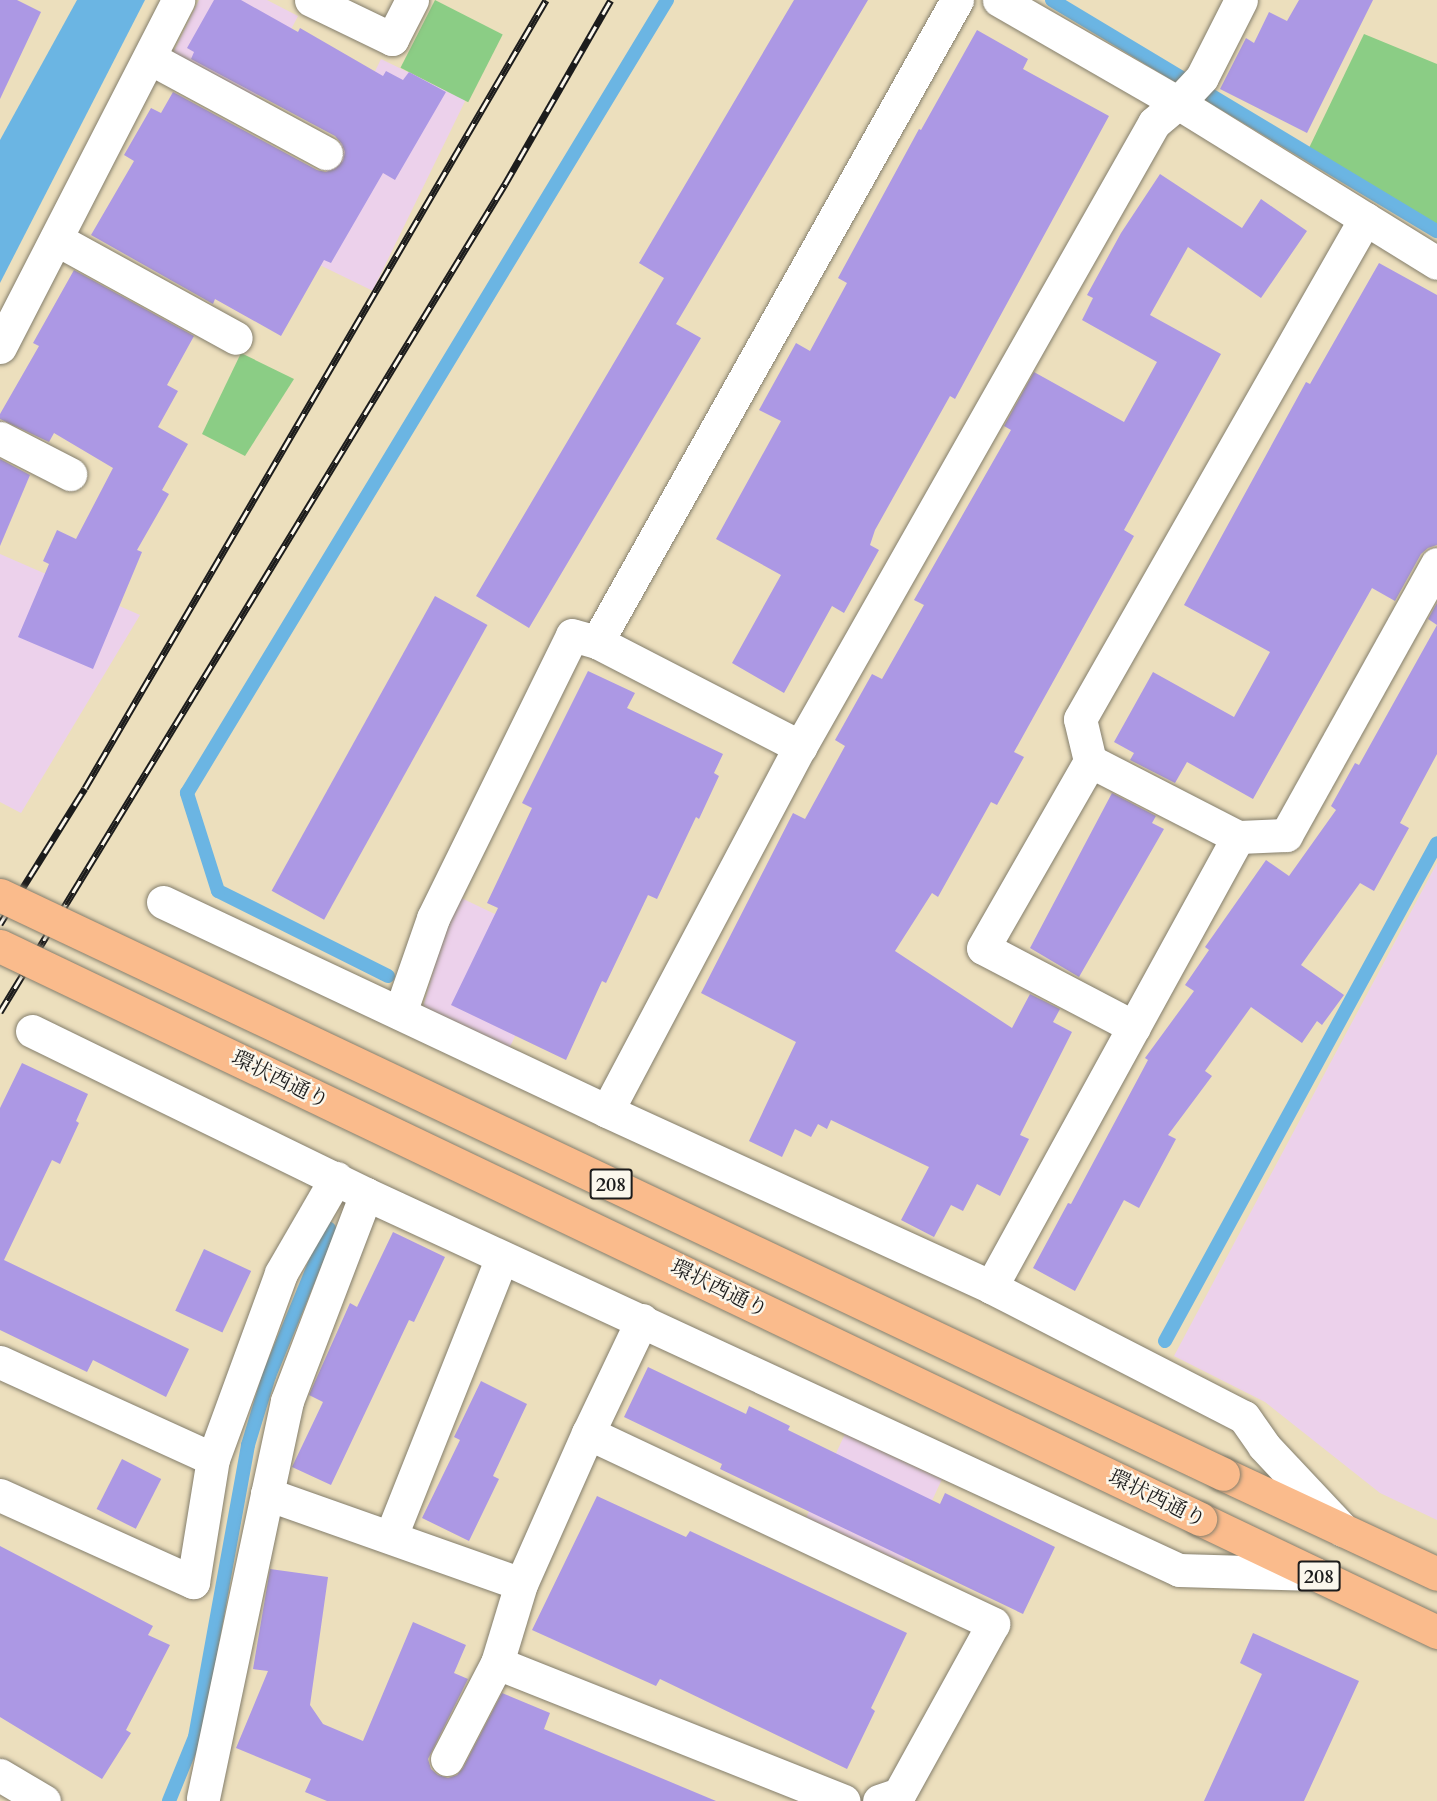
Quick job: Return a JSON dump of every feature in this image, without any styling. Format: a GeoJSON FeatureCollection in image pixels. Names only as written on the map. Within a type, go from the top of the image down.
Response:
{"type":"FeatureCollection","features":[{"type":"Feature","properties":{"kind":"highway","name":"208"},"geometry":{"type":"LineString","coordinates":[[0,895],[1437,1574]]}},
{"type":"Feature","properties":{"kind":"highway","name":"環状西通り"},"geometry":{"type":"LineString","coordinates":[[0,946],[1437,1632]]}},
{"type":"Feature","properties":{"kind":"street"},"geometry":{"type":"LineString","coordinates":[[0,347],[178,0]]}},
{"type":"Feature","properties":{"kind":"street"},"geometry":{"type":"LineString","coordinates":[[311,0],[392,39],[412,0]]}},
{"type":"Feature","properties":{"kind":"street"},"geometry":{"type":"LineString","coordinates":[[597,642],[957,0]]}},
{"type":"Feature","properties":{"kind":"street"},"geometry":{"type":"LineString","coordinates":[[999,0],[1178,103],[1437,263]]}},
{"type":"Feature","properties":{"kind":"street"},"geometry":{"type":"LineString","coordinates":[[607,1111],[800,747],[1154,123],[1178,103],[1202,77],[1241,0]]}},
{"type":"Feature","properties":{"kind":"street"},"geometry":{"type":"LineString","coordinates":[[150,58],[326,153]]}},
{"type":"Feature","properties":{"kind":"street"},"geometry":{"type":"LineString","coordinates":[[1134,1027],[984,948],[1090,761],[1080,718],[1365,219]]}},
{"type":"Feature","properties":{"kind":"street"},"geometry":{"type":"LineString","coordinates":[[56,239],[236,339]]}},
{"type":"Feature","properties":{"kind":"street"},"geometry":{"type":"LineString","coordinates":[[0,438],[70,474]]}},
{"type":"Feature","properties":{"kind":"street"},"geometry":{"type":"LineString","coordinates":[[1090,761],[1238,837],[1286,835],[1437,564]]}},
{"type":"Feature","properties":{"kind":"street"},"geometry":{"type":"LineString","coordinates":[[400,1013],[433,918],[572,635],[597,642],[800,747]]}},
{"type":"Feature","properties":{"kind":"street"},"geometry":{"type":"LineString","coordinates":[[991,1287],[1238,837]]}},
{"type":"Feature","properties":{"kind":"street"},"geometry":{"type":"LineString","coordinates":[[164,902],[607,1111],[991,1287],[1244,1417],[1264,1446],[1343,1530]]}},
{"type":"Feature","properties":{"kind":"street"},"geometry":{"type":"LineString","coordinates":[[32,1031],[366,1194],[1179,1570],[1315,1574]]}},
{"type":"Feature","properties":{"kind":"street"},"geometry":{"type":"LineString","coordinates":[[0,1494],[193,1582],[213,1459],[281,1273],[336,1178]]}},
{"type":"Feature","properties":{"kind":"street"},"geometry":{"type":"LineString","coordinates":[[205,1800],[288,1401],[366,1194]]}},
{"type":"Feature","properties":{"kind":"street"},"geometry":{"type":"LineString","coordinates":[[391,1536],[502,1257]]}},
{"type":"Feature","properties":{"kind":"street"},"geometry":{"type":"LineString","coordinates":[[447,1759],[497,1663],[521,1584],[588,1432],[642,1320]]}},
{"type":"Feature","properties":{"kind":"street"},"geometry":{"type":"LineString","coordinates":[[0,1362],[213,1459]]}},
{"type":"Feature","properties":{"kind":"street"},"geometry":{"type":"LineString","coordinates":[[588,1432],[993,1623],[899,1794],[879,1801]]}},
{"type":"Feature","properties":{"kind":"street"},"geometry":{"type":"LineString","coordinates":[[267,1494],[391,1536],[521,1584]]}},
{"type":"Feature","properties":{"kind":"street"},"geometry":{"type":"LineString","coordinates":[[497,1663],[844,1801]]}},
{"type":"Feature","properties":{"kind":"street"},"geometry":{"type":"LineString","coordinates":[[0,1775],[31,1798]]}},
{"type":"Feature","properties":{"kind":"shaded area"},"geometry":{"type":"Polygon","coordinates":[[[199,0],[267,0],[298,16],[255,99],[171,57],[199,0]]]}},
{"type":"Feature","properties":{"kind":"shaded area"},"geometry":{"type":"Polygon","coordinates":[[[381,59],[465,100],[373,291],[288,250],[381,59]]]}},
{"type":"Feature","properties":{"kind":"shaded area"},"geometry":{"type":"Polygon","coordinates":[[[0,554],[140,615],[21,813],[0,802],[0,554]]]}},
{"type":"Feature","properties":{"kind":"shaded area"},"geometry":{"type":"Polygon","coordinates":[[[1437,863],[1437,1520],[1380,1493],[1265,1402],[1174,1356],[1437,863]]]}},
{"type":"Feature","properties":{"kind":"shaded area"},"geometry":{"type":"Polygon","coordinates":[[[455,895],[558,944],[509,1049],[423,1007],[455,895]]]}},
{"type":"Feature","properties":{"kind":"shaded area"},"geometry":{"type":"Polygon","coordinates":[[[845,1434],[942,1479],[903,1563],[806,1517],[845,1434]]]}},
{"type":"Feature","properties":{"kind":"green space"},"geometry":{"type":"Polygon","coordinates":[[[435,0],[503,35],[468,102],[400,68],[435,0]]]}},
{"type":"Feature","properties":{"kind":"green space"},"geometry":{"type":"Polygon","coordinates":[[[1364,34],[1437,64],[1437,225],[1308,150],[1364,34]]]}},
{"type":"Feature","properties":{"kind":"green space"},"geometry":{"type":"Polygon","coordinates":[[[241,353],[294,379],[245,456],[202,434],[241,353]]]}},
{"type":"Feature","properties":{"kind":"water"},"geometry":{"type":"Polygon","coordinates":[[[77,0],[145,0],[0,283],[0,140],[77,0]]]}},
{"type":"Feature","properties":{"kind":"building"},"geometry":{"type":"Polygon","coordinates":[[[0,0],[17,0],[41,12],[0,99],[0,0]]]}},
{"type":"Feature","properties":{"kind":"building"},"geometry":{"type":"Polygon","coordinates":[[[214,0],[241,0],[298,32],[300,28],[383,76],[386,71],[403,80],[409,72],[446,92],[395,180],[383,173],[331,263],[324,260],[281,336],[215,299],[213,304],[91,235],[134,161],[124,155],[151,108],[161,113],[173,92],[317,170],[326,172],[335,169],[343,161],[345,152],[335,136],[191,59],[194,52],[187,48],[214,0]]]}},
{"type":"Feature","properties":{"kind":"building"},"geometry":{"type":"Polygon","coordinates":[[[794,0],[868,0],[676,324],[701,338],[529,628],[476,596],[664,278],[639,263],[794,0]]]}},
{"type":"Feature","properties":{"kind":"building"},"geometry":{"type":"Polygon","coordinates":[[[1299,0],[1373,0],[1307,133],[1220,89],[1246,38],[1254,43],[1269,12],[1287,21],[1299,0]]]}},
{"type":"Feature","properties":{"kind":"building"},"geometry":{"type":"Polygon","coordinates":[[[977,30],[1028,59],[1023,69],[1109,116],[955,399],[950,396],[875,530],[870,545],[879,550],[844,613],[832,606],[784,693],[732,663],[781,575],[716,539],[781,421],[759,410],[796,343],[810,351],[847,283],[838,278],[919,129],[921,130],[977,30]]]}},
{"type":"Feature","properties":{"kind":"building"},"geometry":{"type":"Polygon","coordinates":[[[1160,174],[1242,228],[1261,199],[1307,231],[1261,298],[1188,247],[1150,315],[1221,354],[1124,530],[1134,536],[1014,752],[1024,757],[997,805],[991,802],[938,897],[932,893],[895,951],[1012,1028],[1030,994],[1060,1009],[1053,1022],[1072,1032],[1020,1135],[1029,1139],[1000,1196],[977,1184],[963,1211],[951,1205],[934,1237],[901,1220],[929,1167],[831,1120],[827,1129],[818,1124],[811,1137],[795,1129],[782,1157],[749,1141],[796,1042],[701,993],[793,813],[805,819],[845,746],[835,740],[872,674],[882,679],[924,605],[914,600],[1011,430],[1004,426],[1034,372],[1124,422],[1157,362],[1082,320],[1093,298],[1087,295],[1121,233],[1160,174]]]}},
{"type":"Feature","properties":{"kind":"building"},"geometry":{"type":"Polygon","coordinates":[[[1379,263],[1437,295],[1437,545],[1421,554],[1395,601],[1372,588],[1253,799],[1187,762],[1175,783],[1130,760],[1134,753],[1114,742],[1153,672],[1234,717],[1270,652],[1184,605],[1306,382],[1310,384],[1379,263]]]}},
{"type":"Feature","properties":{"kind":"building"},"geometry":{"type":"Polygon","coordinates":[[[74,270],[194,336],[167,385],[178,391],[158,427],[188,444],[162,490],[169,494],[137,550],[142,552],[93,669],[18,637],[49,564],[43,561],[57,530],[76,539],[113,468],[54,433],[49,442],[0,419],[0,414],[39,346],[33,343],[74,270]]]}},
{"type":"Feature","properties":{"kind":"building"},"geometry":{"type":"Polygon","coordinates":[[[0,459],[30,475],[0,546],[0,459]]]}},
{"type":"Feature","properties":{"kind":"building"},"geometry":{"type":"Polygon","coordinates":[[[435,596],[487,625],[324,920],[272,891],[435,596]]]}},
{"type":"Feature","properties":{"kind":"building"},"geometry":{"type":"Polygon","coordinates":[[[1437,603],[1437,625],[1428,619],[1437,603]]]}},
{"type":"Feature","properties":{"kind":"building"},"geometry":{"type":"Polygon","coordinates":[[[1437,625],[1437,754],[1400,823],[1409,828],[1374,891],[1360,883],[1301,965],[1344,995],[1322,1025],[1317,1021],[1302,1043],[1251,1007],[1205,1071],[1212,1076],[1168,1135],[1176,1139],[1139,1208],[1124,1200],[1075,1291],[1033,1268],[1068,1203],[1071,1204],[1148,1060],[1145,1058],[1194,991],[1185,985],[1209,950],[1205,947],[1266,860],[1289,876],[1336,810],[1331,806],[1355,763],[1359,765],[1437,625]]]}},
{"type":"Feature","properties":{"kind":"building"},"geometry":{"type":"Polygon","coordinates":[[[588,671],[635,693],[627,708],[723,754],[714,773],[719,776],[699,819],[696,817],[657,899],[648,895],[606,983],[602,981],[566,1060],[451,1005],[498,908],[487,903],[532,808],[522,803],[588,671]]]}},
{"type":"Feature","properties":{"kind":"building"},"geometry":{"type":"Polygon","coordinates":[[[1112,793],[1156,816],[1152,823],[1164,829],[1079,977],[1030,948],[1112,793]]]}},
{"type":"Feature","properties":{"kind":"building"},"geometry":{"type":"Polygon","coordinates":[[[22,1063],[88,1094],[76,1121],[79,1123],[60,1164],[52,1160],[4,1260],[189,1349],[166,1397],[93,1360],[87,1372],[0,1330],[0,1108],[22,1063]]]}},
{"type":"Feature","properties":{"kind":"building"},"geometry":{"type":"Polygon","coordinates":[[[393,1232],[445,1257],[414,1322],[409,1320],[331,1485],[292,1467],[323,1402],[309,1395],[350,1303],[357,1307],[393,1232]]]}},
{"type":"Feature","properties":{"kind":"building"},"geometry":{"type":"Polygon","coordinates":[[[204,1249],[251,1271],[222,1333],[175,1311],[204,1249]]]}},
{"type":"Feature","properties":{"kind":"building"},"geometry":{"type":"Polygon","coordinates":[[[648,1367],[746,1414],[749,1406],[790,1426],[788,1430],[940,1504],[945,1493],[1055,1547],[1023,1614],[720,1469],[722,1464],[624,1417],[648,1367]]]}},
{"type":"Feature","properties":{"kind":"building"},"geometry":{"type":"Polygon","coordinates":[[[481,1381],[527,1404],[493,1476],[499,1479],[469,1541],[422,1518],[460,1440],[454,1437],[481,1381]]]}},
{"type":"Feature","properties":{"kind":"building"},"geometry":{"type":"Polygon","coordinates":[[[122,1459],[161,1479],[136,1529],[97,1509],[122,1459]]]}},
{"type":"Feature","properties":{"kind":"building"},"geometry":{"type":"Polygon","coordinates":[[[597,1496],[686,1537],[690,1531],[907,1633],[871,1708],[875,1711],[847,1769],[660,1679],[656,1686],[532,1630],[597,1496]]]}},
{"type":"Feature","properties":{"kind":"building"},"geometry":{"type":"Polygon","coordinates":[[[0,1546],[153,1626],[148,1635],[170,1645],[126,1730],[131,1733],[102,1779],[0,1717],[0,1546]]]}},
{"type":"Feature","properties":{"kind":"building"},"geometry":{"type":"Polygon","coordinates":[[[270,1569],[328,1577],[310,1705],[323,1724],[363,1741],[413,1622],[466,1645],[454,1673],[468,1679],[428,1759],[431,1769],[438,1775],[448,1778],[457,1775],[463,1768],[502,1693],[550,1713],[544,1729],[716,1801],[327,1801],[305,1792],[311,1779],[236,1748],[268,1671],[253,1669],[270,1569]]]}},
{"type":"Feature","properties":{"kind":"building"},"geometry":{"type":"Polygon","coordinates":[[[1253,1633],[1359,1681],[1304,1801],[1204,1801],[1262,1674],[1240,1663],[1253,1633]]]}},
{"type":"Feature","properties":{"kind":"waterway"},"geometry":{"type":"LineString","coordinates":[[388,976],[218,891],[187,793],[667,0]]}},
{"type":"Feature","properties":{"kind":"waterway"},"geometry":{"type":"LineString","coordinates":[[1052,0],[1437,231]]}},
{"type":"Feature","properties":{"kind":"waterway"},"geometry":{"type":"LineString","coordinates":[[1165,1341],[1437,843]]}},
{"type":"Feature","properties":{"kind":"waterway"},"geometry":{"type":"LineString","coordinates":[[169,1801],[195,1737],[248,1445],[269,1376],[329,1229]]}},
{"type":"Feature","properties":{"kind":"railway"},"geometry":{"type":"LineString","coordinates":[[0,924],[85,788],[546,0]]}},
{"type":"Feature","properties":{"kind":"railway"},"geometry":{"type":"LineString","coordinates":[[0,1012],[505,184],[611,0]]}}]}
